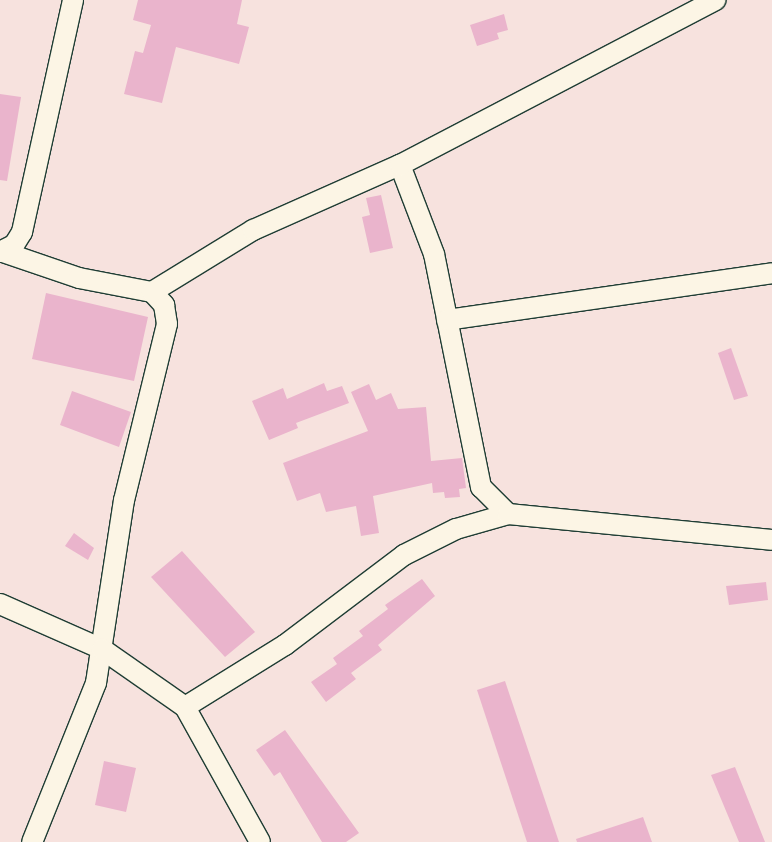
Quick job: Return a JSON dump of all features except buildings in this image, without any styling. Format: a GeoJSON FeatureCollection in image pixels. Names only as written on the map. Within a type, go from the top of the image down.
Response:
{"type":"FeatureCollection","features":[{"type":"Feature","properties":{"kind":"street"},"geometry":{"type":"LineString","coordinates":[[73,0],[22,232],[2,252],[79,278],[152,292],[254,230],[400,165],[715,0]]}},
{"type":"Feature","properties":{"kind":"street"},"geometry":{"type":"LineString","coordinates":[[400,165],[434,254],[484,490],[508,514]]}},
{"type":"Feature","properties":{"kind":"street"},"geometry":{"type":"LineString","coordinates":[[447,320],[772,273]]}},
{"type":"Feature","properties":{"kind":"street"},"geometry":{"type":"LineString","coordinates":[[32,842],[83,721],[102,649],[124,500],[164,353],[165,311],[152,292]]}},
{"type":"Feature","properties":{"kind":"street"},"geometry":{"type":"LineString","coordinates":[[467,526],[484,490]]}},
{"type":"Feature","properties":{"kind":"street"},"geometry":{"type":"LineString","coordinates":[[185,706],[285,645],[404,555],[467,526],[508,514],[772,540]]}},
{"type":"Feature","properties":{"kind":"street"},"geometry":{"type":"LineString","coordinates":[[0,604],[102,649],[185,706],[260,842]]}}]}
